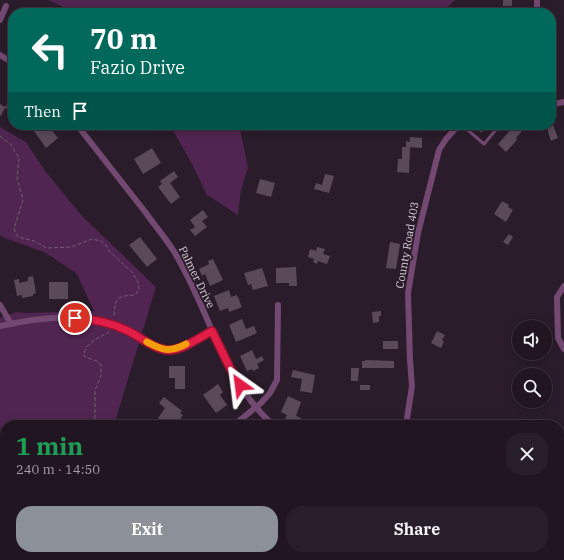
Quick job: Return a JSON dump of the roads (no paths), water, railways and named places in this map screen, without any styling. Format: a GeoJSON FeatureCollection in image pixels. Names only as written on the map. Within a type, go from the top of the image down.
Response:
{"type":"FeatureCollection","features":[{"type":"Feature","properties":{"kind":"street"},"geometry":{"type":"LineString","coordinates":[[0,20],[6,6]]}},
{"type":"Feature","properties":{"kind":"street","name":"Palmer Drive"},"geometry":{"type":"LineString","coordinates":[[81,130],[173,250],[234,376],[256,408],[268,420]]}},
{"type":"Feature","properties":{"kind":"street","name":"County Road 403"},"geometry":{"type":"LineString","coordinates":[[407,420],[412,386],[408,292],[418,233],[439,150],[454,130]]}},
{"type":"Feature","properties":{"kind":"street"},"geometry":{"type":"LineString","coordinates":[[564,286],[557,298],[558,338],[564,350]]}},
{"type":"Feature","properties":{"kind":"street"},"geometry":{"type":"LineString","coordinates":[[0,304],[11,324]]}},
{"type":"Feature","properties":{"kind":"street"},"geometry":{"type":"LineString","coordinates":[[240,420],[256,408],[270,393],[277,380],[278,305]]}},
{"type":"Feature","properties":{"kind":"street"},"geometry":{"type":"LineString","coordinates":[[0,326],[49,318],[93,319],[126,330],[164,350],[179,348],[212,331]]}},
{"type":"Feature","properties":{"kind":"lane"},"geometry":{"type":"LineString","coordinates":[[468,130],[484,144],[496,130]]}}]}
